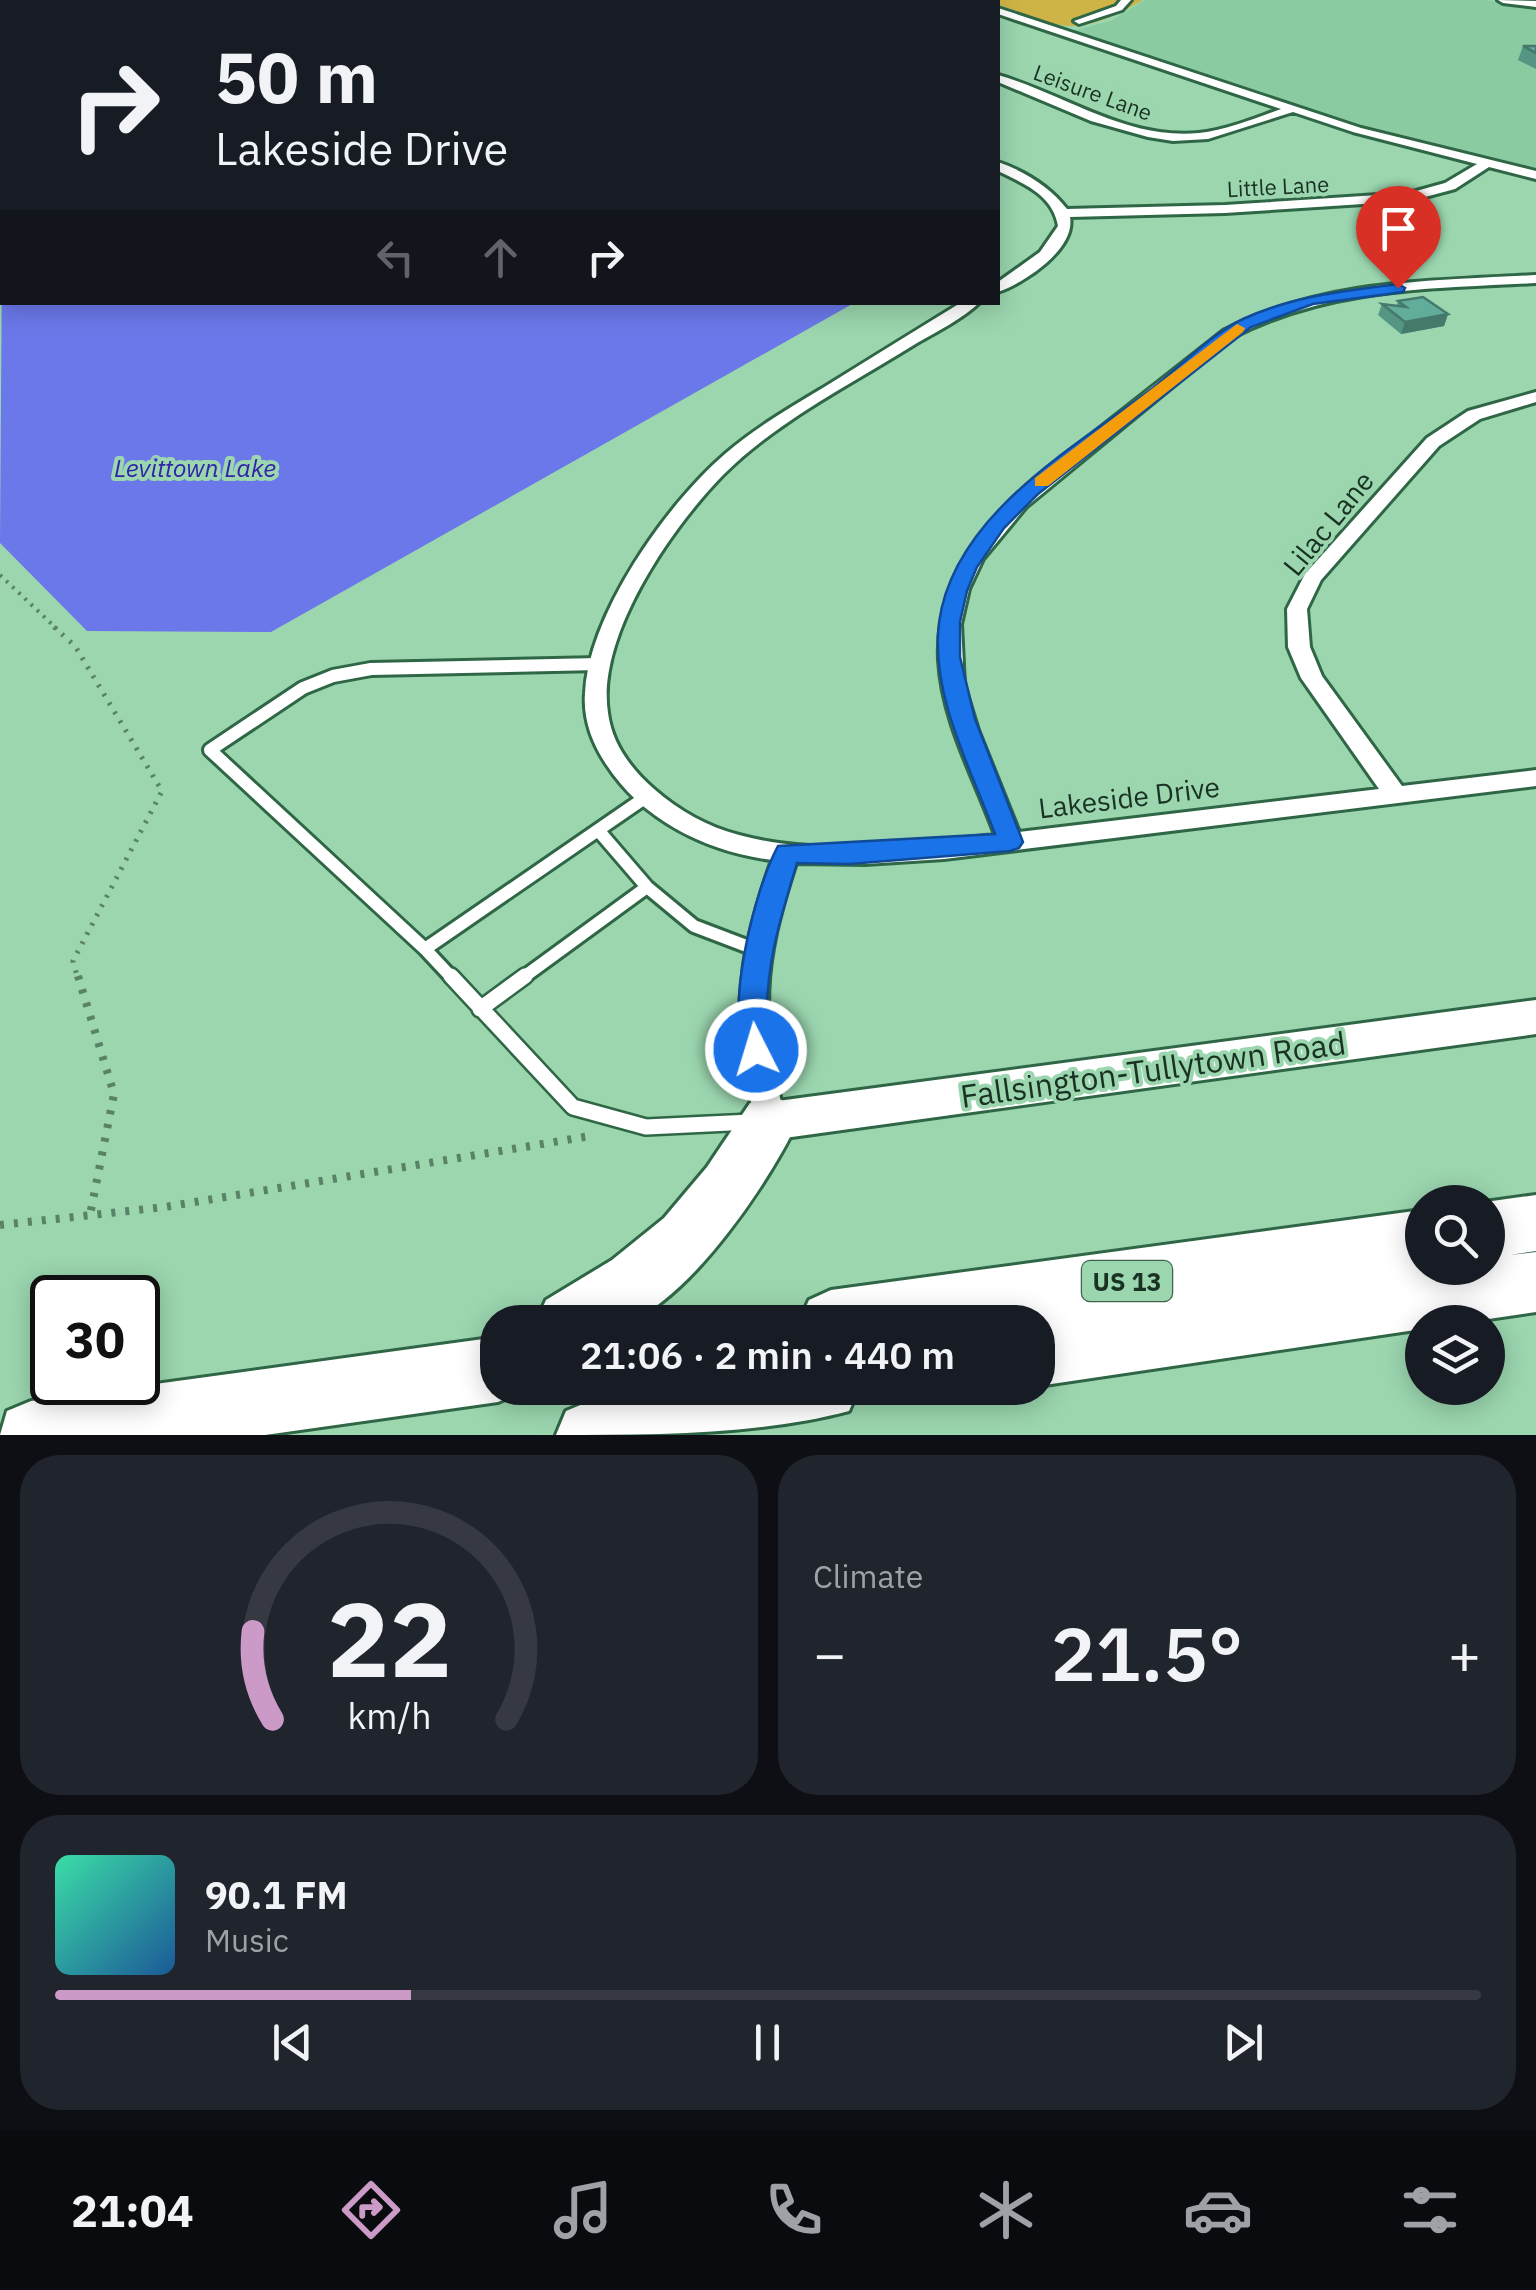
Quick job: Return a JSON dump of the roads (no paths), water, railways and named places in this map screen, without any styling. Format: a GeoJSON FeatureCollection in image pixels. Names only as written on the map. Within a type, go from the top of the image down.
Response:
{"type":"FeatureCollection","features":[{"type":"Feature","properties":{"kind":"highway"},"geometry":{"type":"LineString","coordinates":[[597,1305],[632,1285],[686,1240],[720,1202],[770,1121]]}},
{"type":"Feature","properties":{"kind":"highway"},"geometry":{"type":"LineString","coordinates":[[1505,1228],[1536,1224]]}},
{"type":"Feature","properties":{"kind":"highway","name":"US 13"},"geometry":{"type":"LineString","coordinates":[[954,1305],[1405,1242]]}},
{"type":"Feature","properties":{"kind":"highway","name":"US 13"},"geometry":{"type":"LineString","coordinates":[[1055,1352],[1536,1282]]}},
{"type":"Feature","properties":{"kind":"highway"},"geometry":{"type":"LineString","coordinates":[[424,1380],[480,1359]]}},
{"type":"Feature","properties":{"kind":"highway"},"geometry":{"type":"LineString","coordinates":[[31,1435],[480,1372]]}},
{"type":"Feature","properties":{"kind":"highway"},"geometry":{"type":"LineString","coordinates":[[590,1435],[741,1405]]}},
{"type":"Feature","properties":{"kind":"main road","name":"Fallsington-Tullytown Road"},"geometry":{"type":"LineString","coordinates":[[770,1121],[1536,1017]]}},
{"type":"Feature","properties":{"kind":"street"},"geometry":{"type":"LineString","coordinates":[[1080,21],[1119,8],[1126,0]]}},
{"type":"Feature","properties":{"kind":"street"},"geometry":{"type":"LineString","coordinates":[[1503,0],[1536,4]]}},
{"type":"Feature","properties":{"kind":"street"},"geometry":{"type":"LineString","coordinates":[[1000,12],[1390,140],[1536,175]]}},
{"type":"Feature","properties":{"kind":"street","name":"Leisure Lane"},"geometry":{"type":"LineString","coordinates":[[1000,79],[1137,131],[1173,138],[1208,135],[1292,108]]}},
{"type":"Feature","properties":{"kind":"street","name":"Little Lane"},"geometry":{"type":"LineString","coordinates":[[1062,213],[1225,210],[1410,197],[1450,186],[1487,163]]}},
{"type":"Feature","properties":{"kind":"street"},"geometry":{"type":"LineString","coordinates":[[1000,167],[1046,191],[1062,213],[1063,233],[1050,254],[1000,287]]}},
{"type":"Feature","properties":{"kind":"street"},"geometry":{"type":"LineString","coordinates":[[1010,842],[964,719],[949,657],[950,622],[957,591],[967,567],[998,524],[1031,490],[1228,334],[1265,314],[1310,300],[1363,291],[1536,279]]}},
{"type":"Feature","properties":{"kind":"street","name":"Lakeside Drive"},"geometry":{"type":"LineString","coordinates":[[968,305],[768,430],[720,468],[691,499],[654,551],[629,592],[598,664],[593,706],[601,739],[612,758],[646,797],[703,832],[730,842],[787,853],[849,854],[1010,842],[1536,778]]}},
{"type":"Feature","properties":{"kind":"street","name":"Lilac Lane"},"geometry":{"type":"LineString","coordinates":[[1396,796],[1312,678],[1299,647],[1297,610],[1312,578],[1433,442],[1474,415],[1536,397]]}},
{"type":"Feature","properties":{"kind":"street"},"geometry":{"type":"LineString","coordinates":[[770,1121],[752,1017],[758,950],[787,853]]}},
{"type":"Feature","properties":{"kind":"lane"},"geometry":{"type":"LineString","coordinates":[[598,664],[370,668],[333,676],[304,688],[210,750],[425,949],[573,1107],[646,1126],[770,1121]]}},
{"type":"Feature","properties":{"kind":"lane"},"geometry":{"type":"LineString","coordinates":[[425,949],[646,797]]}},
{"type":"Feature","properties":{"kind":"lane"},"geometry":{"type":"LineString","coordinates":[[598,830],[647,886],[694,926],[758,950]]}},
{"type":"Feature","properties":{"kind":"lane"},"geometry":{"type":"LineString","coordinates":[[480,1009],[647,886]]}},
{"type":"Feature","properties":{"kind":"water","name":"Levittown Lake"},"geometry":{"type":"Polygon","coordinates":[[[2,305],[850,305],[271,632],[87,631],[0,543],[2,305]]]}}]}
